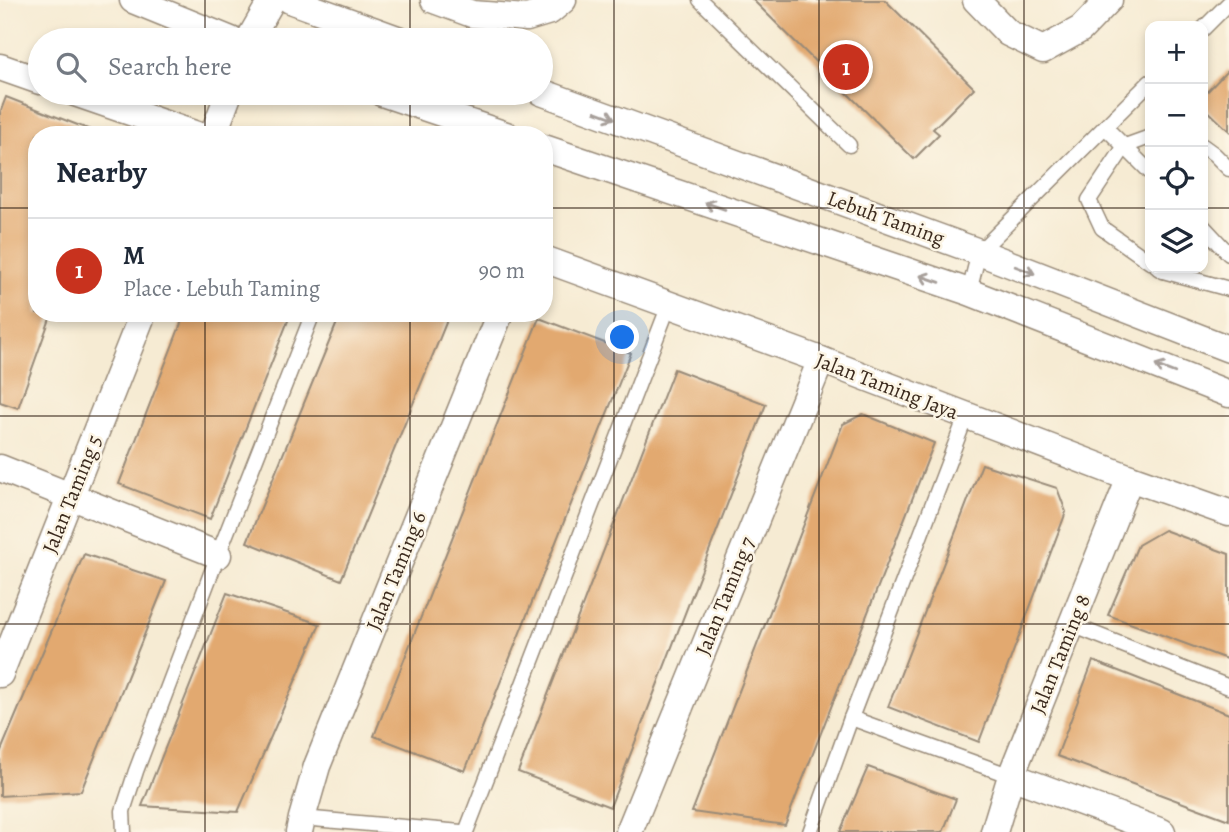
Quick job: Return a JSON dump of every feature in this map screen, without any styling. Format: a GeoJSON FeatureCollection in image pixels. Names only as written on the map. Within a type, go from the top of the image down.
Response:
{"type":"FeatureCollection","features":[{"type":"Feature","properties":{"kind":"street"},"geometry":{"type":"LineString","coordinates":[[133,0],[202,28]]}},
{"type":"Feature","properties":{"kind":"street"},"geometry":{"type":"LineString","coordinates":[[256,28],[272,0]]}},
{"type":"Feature","properties":{"kind":"street"},"geometry":{"type":"LineString","coordinates":[[290,0],[367,28]]}},
{"type":"Feature","properties":{"kind":"street"},"geometry":{"type":"LineString","coordinates":[[434,0],[472,14],[527,18],[550,10],[563,0]]}},
{"type":"Feature","properties":{"kind":"street"},"geometry":{"type":"LineString","coordinates":[[976,0],[1008,33],[1042,50],[1081,29],[1108,0]]}},
{"type":"Feature","properties":{"kind":"street"},"geometry":{"type":"LineString","coordinates":[[0,67],[28,77]]}},
{"type":"Feature","properties":{"kind":"street","name":"Lebuh Taming"},"geometry":{"type":"LineString","coordinates":[[553,96],[979,252],[1229,349]]}},
{"type":"Feature","properties":{"kind":"street"},"geometry":{"type":"LineString","coordinates":[[110,105],[171,126]]}},
{"type":"Feature","properties":{"kind":"street"},"geometry":{"type":"LineString","coordinates":[[216,126],[224,105]]}},
{"type":"Feature","properties":{"kind":"street"},"geometry":{"type":"LineString","coordinates":[[417,105],[479,126]]}},
{"type":"Feature","properties":{"kind":"street","name":"Lebuh Taming"},"geometry":{"type":"LineString","coordinates":[[553,151],[969,292],[1229,394]]}},
{"type":"Feature","properties":{"kind":"street","name":"Jalan Taming Jaya"},"geometry":{"type":"LineString","coordinates":[[553,262],[1229,513]]}},
{"type":"Feature","properties":{"kind":"street","name":"Jalan Taming 5"},"geometry":{"type":"LineString","coordinates":[[0,674],[139,322]]}},
{"type":"Feature","properties":{"kind":"street","name":"Jalan Taming 6"},"geometry":{"type":"LineString","coordinates":[[300,825],[317,766],[496,322]]}},
{"type":"Feature","properties":{"kind":"street","name":"Jalan Taming 7"},"geometry":{"type":"LineString","coordinates":[[629,832],[821,360]]}},
{"type":"Feature","properties":{"kind":"street"},"geometry":{"type":"LineString","coordinates":[[0,468],[218,555]]}},
{"type":"Feature","properties":{"kind":"street","name":"Jalan Taming 8"},"geometry":{"type":"LineString","coordinates":[[994,832],[1011,776],[1130,478]]}},
{"type":"Feature","properties":{"kind":"street"},"geometry":{"type":"LineString","coordinates":[[1011,776],[1158,831]]}},
{"type":"Feature","properties":{"kind":"lane"},"geometry":{"type":"LineString","coordinates":[[700,0],[849,145]]}},
{"type":"Feature","properties":{"kind":"lane"},"geometry":{"type":"LineString","coordinates":[[1208,24],[1229,3]]}},
{"type":"Feature","properties":{"kind":"lane"},"geometry":{"type":"LineString","coordinates":[[969,292],[979,252],[1148,84]]}},
{"type":"Feature","properties":{"kind":"lane"},"geometry":{"type":"LineString","coordinates":[[1105,127],[1145,167]]}},
{"type":"Feature","properties":{"kind":"lane"},"geometry":{"type":"LineString","coordinates":[[1145,139],[1125,146],[1089,200],[1102,229],[1145,259]]}},
{"type":"Feature","properties":{"kind":"lane"},"geometry":{"type":"LineString","coordinates":[[1204,147],[1229,169]]}},
{"type":"Feature","properties":{"kind":"lane"},"geometry":{"type":"LineString","coordinates":[[1208,231],[1229,254]]}},
{"type":"Feature","properties":{"kind":"lane"},"geometry":{"type":"LineString","coordinates":[[1170,273],[1229,289]]}},
{"type":"Feature","properties":{"kind":"lane"},"geometry":{"type":"LineString","coordinates":[[466,832],[669,305]]}},
{"type":"Feature","properties":{"kind":"lane"},"geometry":{"type":"LineString","coordinates":[[124,832],[123,811],[136,771],[309,322]]}},
{"type":"Feature","properties":{"kind":"lane"},"geometry":{"type":"LineString","coordinates":[[810,832],[966,416]]}},
{"type":"Feature","properties":{"kind":"lane"},"geometry":{"type":"LineString","coordinates":[[1072,625],[1229,687]]}},
{"type":"Feature","properties":{"kind":"lane"},"geometry":{"type":"LineString","coordinates":[[851,718],[1011,776]]}},
{"type":"Feature","properties":{"kind":"lane"},"geometry":{"type":"LineString","coordinates":[[300,825],[461,832]]}},
{"type":"Feature","properties":{"kind":"building"},"geometry":{"type":"Polygon","coordinates":[[[753,0],[885,0],[974,88],[933,129],[939,134],[914,159],[753,0]]]}},
{"type":"Feature","properties":{"kind":"building"},"geometry":{"type":"Polygon","coordinates":[[[1229,69],[1229,131],[1208,111],[1208,91],[1229,69]]]}},
{"type":"Feature","properties":{"kind":"building"},"geometry":{"type":"Polygon","coordinates":[[[6,97],[80,126],[28,126],[28,322],[49,322],[18,408],[0,402],[0,113],[6,97]]]}},
{"type":"Feature","properties":{"kind":"building"},"geometry":{"type":"Polygon","coordinates":[[[182,322],[287,322],[210,519],[119,484],[182,322]]]}},
{"type":"Feature","properties":{"kind":"building"},"geometry":{"type":"Polygon","coordinates":[[[337,322],[446,322],[341,580],[247,542],[337,322]]]}},
{"type":"Feature","properties":{"kind":"building"},"geometry":{"type":"Polygon","coordinates":[[[537,322],[550,322],[631,353],[465,771],[374,736],[537,322]]]}},
{"type":"Feature","properties":{"kind":"building"},"geometry":{"type":"Polygon","coordinates":[[[674,369],[766,404],[610,807],[518,772],[674,369]]]}},
{"type":"Feature","properties":{"kind":"building"},"geometry":{"type":"Polygon","coordinates":[[[863,414],[934,443],[785,825],[692,812],[843,424],[863,414]]]}},
{"type":"Feature","properties":{"kind":"building"},"geometry":{"type":"Polygon","coordinates":[[[982,464],[1057,488],[1066,512],[979,742],[888,707],[982,464]]]}},
{"type":"Feature","properties":{"kind":"building"},"geometry":{"type":"Polygon","coordinates":[[[1164,530],[1229,554],[1229,660],[1108,615],[1138,545],[1164,530]]]}},
{"type":"Feature","properties":{"kind":"building"},"geometry":{"type":"Polygon","coordinates":[[[84,554],[166,581],[81,791],[0,796],[0,753],[84,554]]]}},
{"type":"Feature","properties":{"kind":"building"},"geometry":{"type":"Polygon","coordinates":[[[227,593],[320,624],[238,812],[142,806],[227,593]]]}},
{"type":"Feature","properties":{"kind":"building"},"geometry":{"type":"Polygon","coordinates":[[[1093,661],[1229,714],[1229,820],[1057,756],[1093,661]]]}},
{"type":"Feature","properties":{"kind":"building"},"geometry":{"type":"Polygon","coordinates":[[[868,767],[956,799],[943,832],[840,832],[868,767]]]}},
{"type":"Feature","properties":{"kind":"place","name":"M"},"geometry":{"type":"Point","coordinates":[846,67]}}]}
